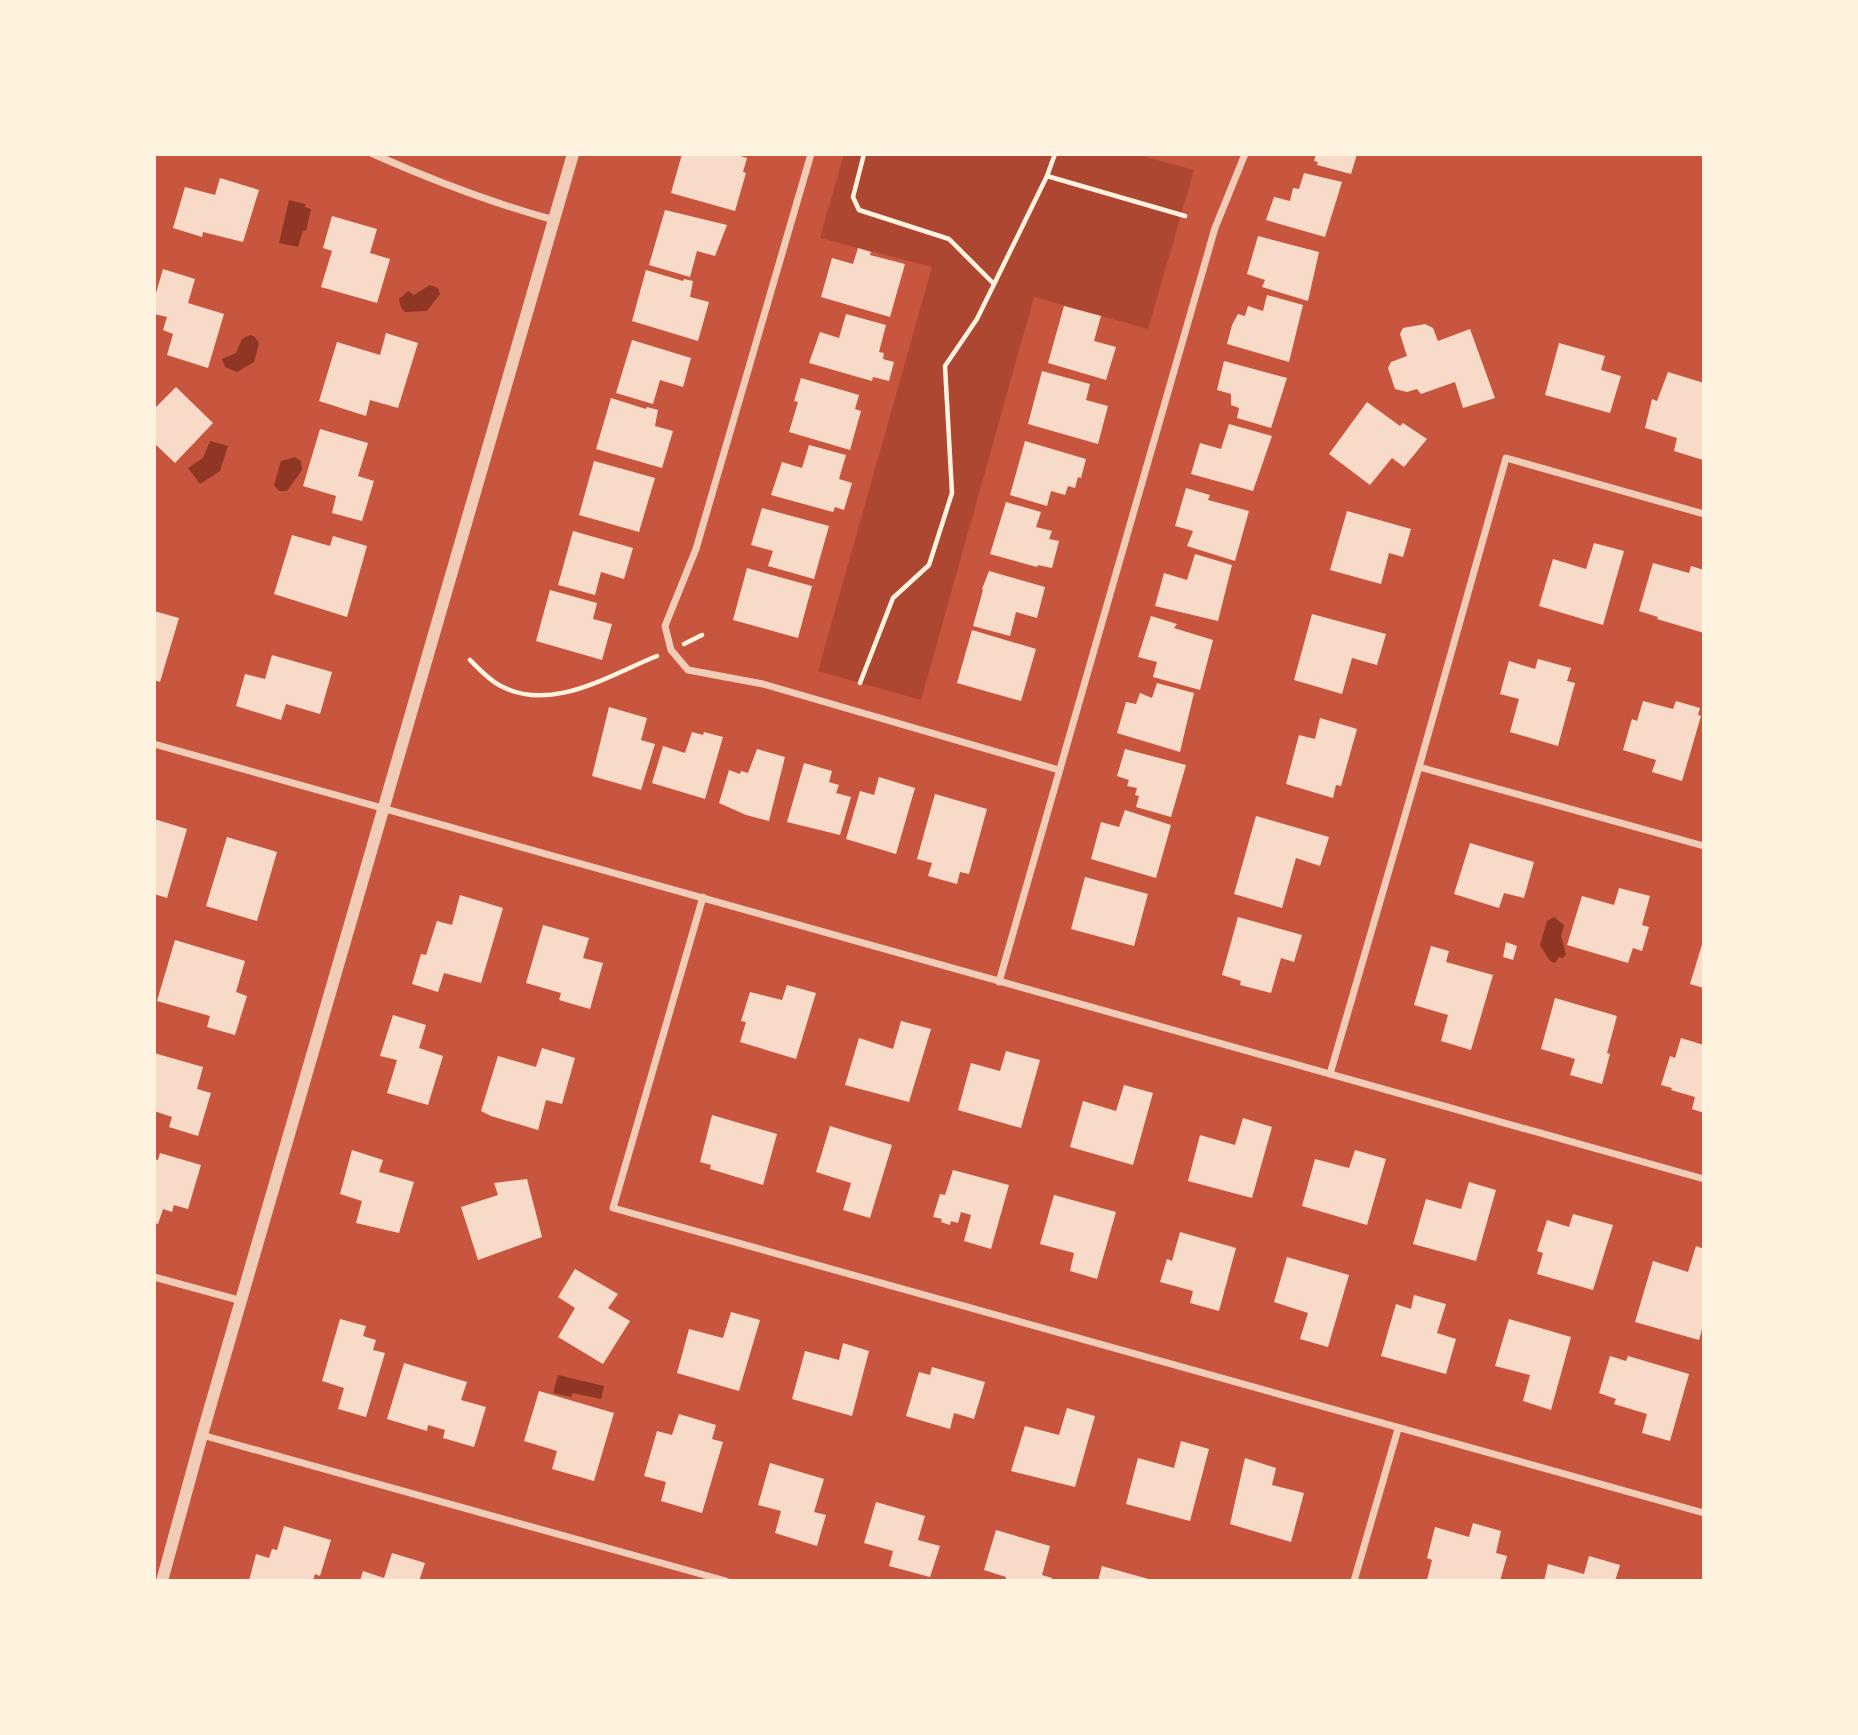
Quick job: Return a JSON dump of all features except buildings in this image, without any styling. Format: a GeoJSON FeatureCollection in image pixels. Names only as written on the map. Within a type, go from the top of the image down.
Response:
{"type":"FeatureCollection","features":[{"type":"Feature","properties":{"kind":"street"},"geometry":{"type":"LineString","coordinates":[[373,154],[432,180],[554,220]]}},
{"type":"Feature","properties":{"kind":"street"},"geometry":{"type":"LineString","coordinates":[[162,1581],[573,154]]}},
{"type":"Feature","properties":{"kind":"street"},"geometry":{"type":"LineString","coordinates":[[811,154],[696,549],[665,626],[671,650],[688,670],[763,684],[1059,770]]}},
{"type":"Feature","properties":{"kind":"street"},"geometry":{"type":"LineString","coordinates":[[999,982],[1215,228],[1245,154]]}},
{"type":"Feature","properties":{"kind":"street"},"geometry":{"type":"LineString","coordinates":[[1330,1074],[1506,458],[1704,514]]}},
{"type":"Feature","properties":{"kind":"street"},"geometry":{"type":"LineString","coordinates":[[154,744],[1704,1180]]}},
{"type":"Feature","properties":{"kind":"street"},"geometry":{"type":"LineString","coordinates":[[1419,767],[1704,846]]}},
{"type":"Feature","properties":{"kind":"street"},"geometry":{"type":"LineString","coordinates":[[703,897],[613,1208],[1704,1513]]}},
{"type":"Feature","properties":{"kind":"street"},"geometry":{"type":"LineString","coordinates":[[154,1277],[242,1301]]}},
{"type":"Feature","properties":{"kind":"street"},"geometry":{"type":"LineString","coordinates":[[1354,1581],[1398,1429]]}},
{"type":"Feature","properties":{"kind":"street"},"geometry":{"type":"LineString","coordinates":[[202,1435],[726,1581]]}},
{"type":"Feature","properties":{"kind":"path"},"geometry":{"type":"LineString","coordinates":[[864,154],[853,197],[859,210],[949,239],[994,284]]}},
{"type":"Feature","properties":{"kind":"path"},"geometry":{"type":"LineString","coordinates":[[860,683],[893,598],[929,565],[952,493],[945,366],[977,319],[1047,176],[1055,154]]}},
{"type":"Feature","properties":{"kind":"path"},"geometry":{"type":"LineString","coordinates":[[1047,176],[1185,216]]}},
{"type":"Feature","properties":{"kind":"path"},"geometry":{"type":"LineString","coordinates":[[470,660],[498,685],[520,693],[547,695],[579,690],[702,635]]}},
{"type":"Feature","properties":{"kind":"shaded area"},"geometry":{"type":"Polygon","coordinates":[[[844,154],[1135,154],[1194,170],[1148,329],[1034,297],[921,700],[818,671],[932,267],[820,238],[844,154]]]}},
{"type":"Feature","properties":{"kind":"shaded area"},"geometry":{"type":"Polygon","coordinates":[[[289,200],[305,204],[305,207],[311,209],[306,231],[303,230],[298,247],[279,243],[289,200]]]}},
{"type":"Feature","properties":{"kind":"shaded area"},"geometry":{"type":"Polygon","coordinates":[[[430,285],[438,288],[440,294],[427,311],[405,312],[401,308],[399,299],[408,291],[414,295],[430,285]]]}},
{"type":"Feature","properties":{"kind":"shaded area"},"geometry":{"type":"Polygon","coordinates":[[[250,335],[259,343],[254,362],[237,372],[225,367],[222,359],[236,353],[242,339],[250,335]]]}},
{"type":"Feature","properties":{"kind":"shaded area"},"geometry":{"type":"Polygon","coordinates":[[[210,441],[228,446],[220,471],[200,484],[188,468],[203,458],[210,441]]]}},
{"type":"Feature","properties":{"kind":"shaded area"},"geometry":{"type":"Polygon","coordinates":[[[295,457],[301,461],[302,470],[287,491],[279,491],[274,485],[281,461],[295,457]]]}},
{"type":"Feature","properties":{"kind":"shaded area"},"geometry":{"type":"Polygon","coordinates":[[[1554,917],[1564,925],[1561,936],[1566,954],[1563,958],[1559,957],[1555,963],[1550,961],[1540,945],[1547,921],[1554,917]]]}},
{"type":"Feature","properties":{"kind":"shaded area"},"geometry":{"type":"Polygon","coordinates":[[[558,1375],[604,1386],[601,1399],[573,1393],[571,1397],[553,1393],[558,1375]]]}}]}
